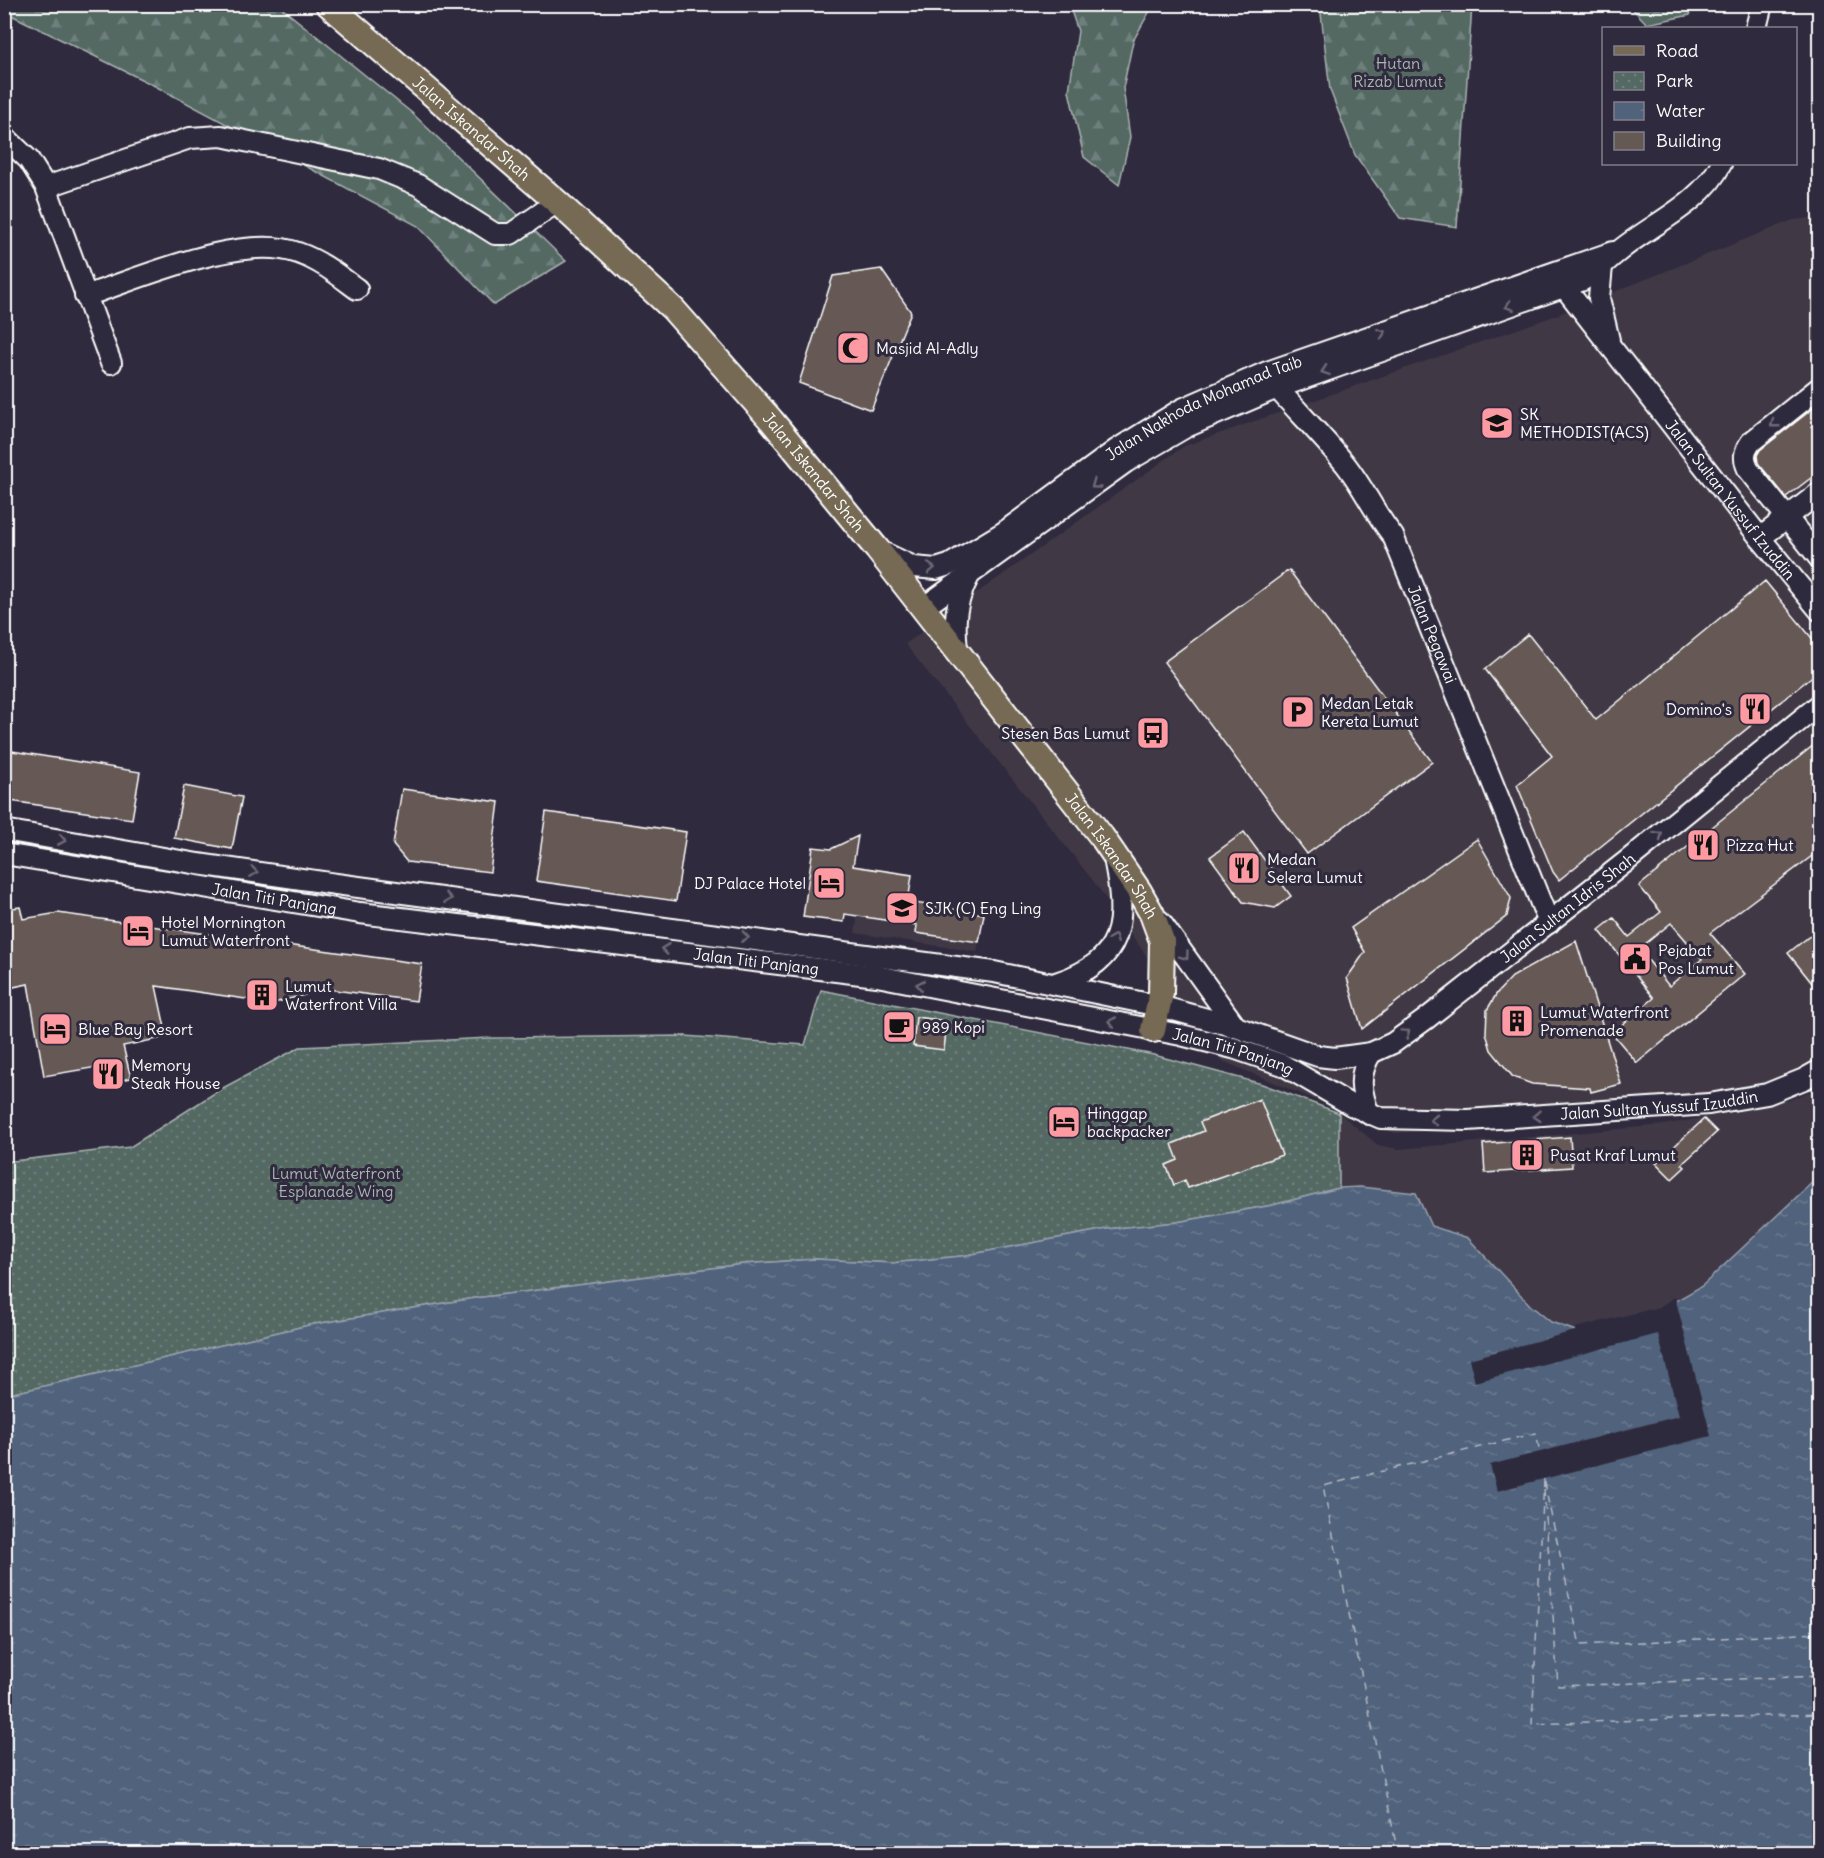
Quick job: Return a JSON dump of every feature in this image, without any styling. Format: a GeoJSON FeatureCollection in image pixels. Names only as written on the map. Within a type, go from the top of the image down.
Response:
{"type":"FeatureCollection","features":[{"type":"Feature","properties":{"kind":"main road","name":"Jalan Iskandar Shah"},"geometry":{"type":"LineString","coordinates":[[328,4],[557,202],[673,309],[710,349],[877,549],[1113,852],[1139,891],[1162,940],[1163,968],[1159,1006],[1153,1030]]}},
{"type":"Feature","properties":{"kind":"street"},"geometry":{"type":"LineString","coordinates":[[1756,27],[1762,4]]}},
{"type":"Feature","properties":{"kind":"street"},"geometry":{"type":"LineString","coordinates":[[4,136],[29,160],[46,187],[111,363]]}},
{"type":"Feature","properties":{"kind":"street"},"geometry":{"type":"LineString","coordinates":[[46,187],[190,138],[221,136],[379,169],[401,177],[495,234],[511,234],[557,202]]}},
{"type":"Feature","properties":{"kind":"street"},"geometry":{"type":"LineString","coordinates":[[1559,280],[1582,280],[1602,266],[1619,251],[1701,192],[1720,165]]}},
{"type":"Feature","properties":{"kind":"street"},"geometry":{"type":"LineString","coordinates":[[85,296],[232,248],[261,246],[296,251],[323,263],[357,289]]}},
{"type":"Feature","properties":{"kind":"street"},"geometry":{"type":"LineString","coordinates":[[1559,280],[1619,251]]}},
{"type":"Feature","properties":{"kind":"street"},"geometry":{"type":"LineString","coordinates":[[1602,266],[1599,298],[1611,349]]}},
{"type":"Feature","properties":{"kind":"street","name":"Jalan Nakhoda Mohamad Taib"},"geometry":{"type":"LineString","coordinates":[[877,549],[914,567],[936,569],[949,565],[971,554],[1116,450],[1173,415],[1559,280]]}},
{"type":"Feature","properties":{"kind":"street","name":"Jalan Sultan Yussuf Izuddin"},"geometry":{"type":"LineString","coordinates":[[1559,280],[1760,538],[1820,611]]}},
{"type":"Feature","properties":{"kind":"street","name":"Jalan Nakhoda Mohamad Taib"},"geometry":{"type":"LineString","coordinates":[[923,608],[1126,462],[1272,380]]}},
{"type":"Feature","properties":{"kind":"street","name":"Jalan Pegawai"},"geometry":{"type":"LineString","coordinates":[[1272,380],[1346,465],[1371,499],[1383,523],[1393,536],[1549,923]]}},
{"type":"Feature","properties":{"kind":"street"},"geometry":{"type":"LineString","coordinates":[[1820,387],[1751,442],[1745,450],[1744,460],[1748,469],[1820,559]]}},
{"type":"Feature","properties":{"kind":"street"},"geometry":{"type":"LineString","coordinates":[[1760,538],[1820,492]]}},
{"type":"Feature","properties":{"kind":"street"},"geometry":{"type":"LineString","coordinates":[[957,650],[955,610],[960,593],[971,574]]}},
{"type":"Feature","properties":{"kind":"street","name":"Jalan Sultan Idris Shah"},"geometry":{"type":"LineString","coordinates":[[1292,1048],[1335,1058],[1371,1053],[1393,1043],[1549,923],[1820,704]]}},
{"type":"Feature","properties":{"kind":"street","name":"Jalan Titi Panjang"},"geometry":{"type":"LineString","coordinates":[[4,830],[198,864],[882,955],[1054,984],[1159,1006],[1236,1027],[1292,1048]]}},
{"type":"Feature","properties":{"kind":"street"},"geometry":{"type":"LineString","coordinates":[[1054,984],[1081,975],[1094,967],[1113,942],[1121,913],[1121,899],[1113,852]]}},
{"type":"Feature","properties":{"kind":"street","name":"Jalan Titi Panjang"},"geometry":{"type":"LineString","coordinates":[[4,854],[360,913],[877,976],[1233,1048],[1282,1065],[1369,1114],[1402,1119],[1493,1119]]}},
{"type":"Feature","properties":{"kind":"street"},"geometry":{"type":"LineString","coordinates":[[1139,891],[1236,1027]]}},
{"type":"Feature","properties":{"kind":"street"},"geometry":{"type":"LineString","coordinates":[[516,931],[519,907]]}},
{"type":"Feature","properties":{"kind":"street"},"geometry":{"type":"LineString","coordinates":[[1369,1114],[1360,1083],[1364,1065],[1371,1053]]}},
{"type":"Feature","properties":{"kind":"street","name":"Jalan Sultan Yussuf Izuddin"},"geometry":{"type":"LineString","coordinates":[[1493,1119],[1731,1101],[1785,1088],[1820,1070]]}},
{"type":"Feature","properties":{"kind":"shaded area"},"geometry":{"type":"Polygon","coordinates":[[[1819,217],[1820,1078],[1785,1102],[1819,1087],[1819,1176],[1702,1286],[1660,1310],[1576,1331],[1551,1322],[1530,1305],[1468,1238],[1431,1226],[1416,1193],[1360,1187],[1339,1188],[1339,1113],[1378,1145],[1398,1149],[1663,1125],[1772,1105],[1395,1133],[1220,1060],[1094,882],[905,644],[1184,446],[1554,316],[1793,220],[1819,217]]]}},
{"type":"Feature","properties":{"kind":"shaded area","name":"SJK (C) Eng Ling"},"geometry":{"type":"Polygon","coordinates":[[[865,867],[912,875],[908,902],[984,914],[977,952],[855,933],[865,867]]]}},
{"type":"Feature","properties":{"kind":"green space"},"geometry":{"type":"Polygon","coordinates":[[[4,5],[278,5],[412,113],[566,261],[494,305],[418,226],[155,86],[5,12],[4,5]]]}},
{"type":"Feature","properties":{"kind":"green space"},"geometry":{"type":"Polygon","coordinates":[[[1069,5],[1150,5],[1151,9],[1133,41],[1123,88],[1130,137],[1119,185],[1084,157],[1069,91],[1078,31],[1069,5]]]}},
{"type":"Feature","properties":{"kind":"green space","name":"Hutan Rizab Lumut"},"geometry":{"type":"Polygon","coordinates":[[[1320,5],[1472,5],[1457,227],[1400,218],[1355,155],[1330,90],[1320,5]]]}},
{"type":"Feature","properties":{"kind":"green space"},"geometry":{"type":"Polygon","coordinates":[[[1629,5],[1693,5],[1690,15],[1647,24],[1629,5]]]}},
{"type":"Feature","properties":{"kind":"green space","name":"Lumut Waterfront Esplanade Wing"},"geometry":{"type":"Polygon","coordinates":[[[821,990],[1154,1055],[1262,1084],[1339,1113],[1339,1188],[1273,1205],[1177,1222],[1107,1229],[962,1256],[892,1263],[815,1259],[744,1264],[475,1298],[309,1325],[5,1395],[5,1162],[130,1147],[221,1089],[300,1047],[490,1038],[685,1036],[805,1045],[821,990]]]}},
{"type":"Feature","properties":{"kind":"water"},"geometry":{"type":"Polygon","coordinates":[[[1819,1176],[1819,1853],[5,1854],[5,1395],[309,1325],[475,1298],[744,1264],[815,1259],[892,1263],[962,1256],[1107,1229],[1177,1222],[1273,1205],[1339,1188],[1360,1187],[1416,1193],[1431,1226],[1468,1238],[1530,1305],[1551,1322],[1576,1331],[1660,1310],[1702,1286],[1819,1176]]]}},
{"type":"Feature","properties":{"kind":"pier"},"geometry":{"type":"Polygon","coordinates":[[[1675,1297],[1711,1436],[1497,1491],[1490,1465],[1679,1416],[1658,1334],[1475,1382],[1469,1359],[1575,1331],[1575,1328],[1659,1307],[1675,1297]]]}},
{"type":"Feature","properties":{"kind":"building","name":"Masjid Al-Adly"},"geometry":{"type":"Polygon","coordinates":[[[881,269],[911,312],[871,410],[799,383],[833,276],[881,269]]]}},
{"type":"Feature","properties":{"kind":"building"},"geometry":{"type":"Polygon","coordinates":[[[1820,403],[1820,471],[1786,497],[1758,463],[1757,455],[1760,450],[1820,403]]]}},
{"type":"Feature","properties":{"kind":"building","name":"Medan Letak Kereta Lumut"},"geometry":{"type":"Polygon","coordinates":[[[1289,570],[1432,762],[1307,854],[1164,662],[1289,570]]]}},
{"type":"Feature","properties":{"kind":"building"},"geometry":{"type":"Polygon","coordinates":[[[1765,581],[1820,648],[1820,670],[1559,880],[1553,872],[1517,785],[1552,756],[1485,669],[1528,634],[1596,720],[1765,581]]]}},
{"type":"Feature","properties":{"kind":"building"},"geometry":{"type":"Polygon","coordinates":[[[1820,740],[1820,850],[1710,933],[1745,974],[1637,1063],[1612,1033],[1654,998],[1599,930],[1614,918],[1629,937],[1661,912],[1639,886],[1820,740]],[[1671,923],[1639,949],[1669,986],[1702,959],[1671,923]]]}},
{"type":"Feature","properties":{"kind":"building"},"geometry":{"type":"Polygon","coordinates":[[[12,751],[140,772],[132,819],[4,800],[12,751]]]}},
{"type":"Feature","properties":{"kind":"building"},"geometry":{"type":"Polygon","coordinates":[[[184,786],[242,797],[232,849],[174,838],[184,786]]]}},
{"type":"Feature","properties":{"kind":"building"},"geometry":{"type":"Polygon","coordinates":[[[402,789],[499,802],[490,872],[407,862],[393,845],[402,789]]]}},
{"type":"Feature","properties":{"kind":"building"},"geometry":{"type":"Polygon","coordinates":[[[546,812],[686,832],[676,901],[536,881],[546,812]]]}},
{"type":"Feature","properties":{"kind":"building","name":"Medan Selera Lumut"},"geometry":{"type":"Polygon","coordinates":[[[1244,832],[1291,896],[1275,908],[1243,902],[1210,857],[1244,832]]]}},
{"type":"Feature","properties":{"kind":"building"},"geometry":{"type":"Polygon","coordinates":[[[858,836],[853,866],[912,875],[908,902],[984,914],[979,942],[916,933],[917,925],[845,914],[844,922],[803,917],[813,847],[831,849],[858,836]]]}},
{"type":"Feature","properties":{"kind":"building"},"geometry":{"type":"Polygon","coordinates":[[[1477,839],[1511,898],[1507,916],[1362,1029],[1347,978],[1365,952],[1351,928],[1477,839]]]}},
{"type":"Feature","properties":{"kind":"building","name":"Lumut Waterfront Villa"},"geometry":{"type":"Polygon","coordinates":[[[20,907],[23,919],[58,913],[422,964],[416,1001],[327,989],[274,1003],[156,986],[167,1037],[123,1046],[131,1078],[100,1085],[97,1067],[44,1076],[28,984],[4,989],[4,909],[20,907]]]}},
{"type":"Feature","properties":{"kind":"building"},"geometry":{"type":"Polygon","coordinates":[[[1820,928],[1820,993],[1788,953],[1820,928]]]}},
{"type":"Feature","properties":{"kind":"building"},"geometry":{"type":"Polygon","coordinates":[[[1576,941],[1621,1084],[1591,1092],[1590,1088],[1532,1084],[1513,1077],[1491,1050],[1486,1033],[1487,1010],[1497,993],[1512,977],[1576,941]]]}},
{"type":"Feature","properties":{"kind":"building"},"geometry":{"type":"Polygon","coordinates":[[[916,1017],[947,1021],[944,1050],[913,1046],[916,1017]]]}},
{"type":"Feature","properties":{"kind":"building"},"geometry":{"type":"Polygon","coordinates":[[[1260,1099],[1282,1155],[1188,1188],[1185,1180],[1174,1185],[1166,1165],[1178,1160],[1172,1144],[1204,1131],[1200,1122],[1260,1099]]]}},
{"type":"Feature","properties":{"kind":"building"},"geometry":{"type":"Polygon","coordinates":[[[1704,1119],[1717,1132],[1682,1164],[1685,1167],[1672,1179],[1656,1163],[1704,1119]]]}},
{"type":"Feature","properties":{"kind":"building","name":"Pusat Kraf Lumut"},"geometry":{"type":"Polygon","coordinates":[[[1570,1137],[1572,1167],[1485,1173],[1483,1144],[1570,1137]]]}},
{"type":"Feature","properties":{"kind":"ferry route"},"geometry":{"type":"LineString","coordinates":[[1398,1854],[1323,1486],[1536,1433],[1540,1453]]}},
{"type":"Feature","properties":{"kind":"ferry route"},"geometry":{"type":"LineString","coordinates":[[1544,1479],[1532,1724],[1820,1714]]}},
{"type":"Feature","properties":{"kind":"ferry route"},"geometry":{"type":"LineString","coordinates":[[1544,1482],[1580,1645],[1820,1633]]}},
{"type":"Feature","properties":{"kind":"ferry route"},"geometry":{"type":"LineString","coordinates":[[1544,1489],[1558,1686],[1820,1676]]}},
{"type":"Feature","properties":{"kind":"place","name":"Masjid Al-Adly"},"geometry":{"type":"Point","coordinates":[853,348]}},
{"type":"Feature","properties":{"kind":"place","name":"SK METHODIST(ACS)"},"geometry":{"type":"Point","coordinates":[1497,423]}},
{"type":"Feature","properties":{"kind":"place","name":"Domino's"},"geometry":{"type":"Point","coordinates":[1755,709]}},
{"type":"Feature","properties":{"kind":"place","name":"Medan Letak Kereta Lumut"},"geometry":{"type":"Point","coordinates":[1298,712]}},
{"type":"Feature","properties":{"kind":"place","name":"Stesen Bas Lumut"},"geometry":{"type":"Point","coordinates":[1153,733]}},
{"type":"Feature","properties":{"kind":"place","name":"Pizza Hut"},"geometry":{"type":"Point","coordinates":[1703,845]}},
{"type":"Feature","properties":{"kind":"place","name":"Medan Selera Lumut"},"geometry":{"type":"Point","coordinates":[1244,868]}},
{"type":"Feature","properties":{"kind":"place","name":"DJ Palace Hotel"},"geometry":{"type":"Point","coordinates":[829,883]}},
{"type":"Feature","properties":{"kind":"place","name":"SJK (C) Eng Ling"},"geometry":{"type":"Point","coordinates":[902,908]}},
{"type":"Feature","properties":{"kind":"place","name":"Hotel Mornington Lumut Waterfront"},"geometry":{"type":"Point","coordinates":[138,931]}},
{"type":"Feature","properties":{"kind":"place","name":"Pejabat Pos Lumut"},"geometry":{"type":"Point","coordinates":[1635,959]}},
{"type":"Feature","properties":{"kind":"place","name":"Lumut Waterfront Villa"},"geometry":{"type":"Point","coordinates":[262,995]}},
{"type":"Feature","properties":{"kind":"place","name":"Lumut Waterfront Promenade"},"geometry":{"type":"Point","coordinates":[1517,1021]}},
{"type":"Feature","properties":{"kind":"place","name":"989 Kopi"},"geometry":{"type":"Point","coordinates":[899,1027]}},
{"type":"Feature","properties":{"kind":"place","name":"Blue Bay Resort"},"geometry":{"type":"Point","coordinates":[55,1029]}},
{"type":"Feature","properties":{"kind":"place","name":"Memory Steak House"},"geometry":{"type":"Point","coordinates":[108,1074]}},
{"type":"Feature","properties":{"kind":"place","name":"Hinggap backpacker"},"geometry":{"type":"Point","coordinates":[1064,1122]}},
{"type":"Feature","properties":{"kind":"place","name":"Pusat Kraf Lumut"},"geometry":{"type":"Point","coordinates":[1527,1155]}}]}
